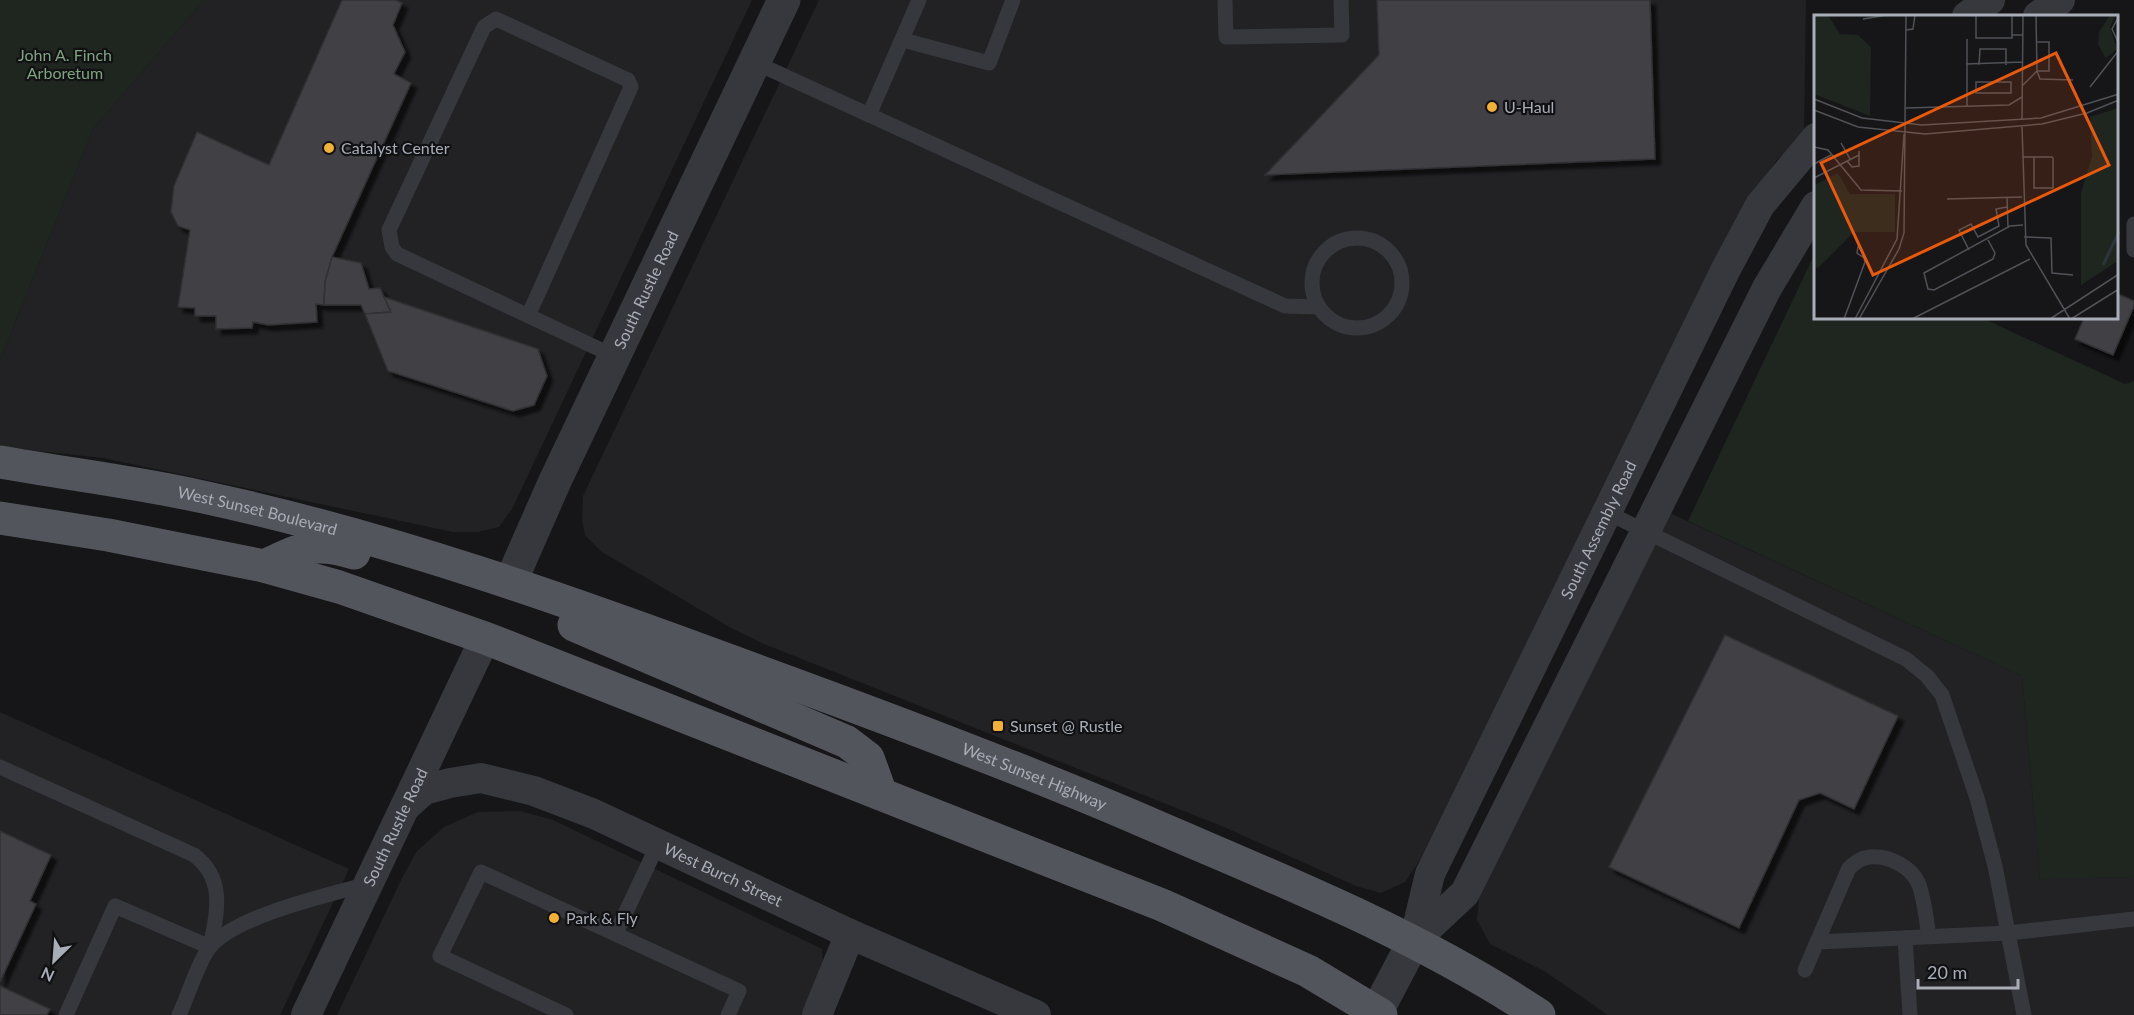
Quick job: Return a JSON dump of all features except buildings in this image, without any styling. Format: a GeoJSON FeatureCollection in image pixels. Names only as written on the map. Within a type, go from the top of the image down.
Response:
{"type":"FeatureCollection","features":[{"type":"Feature","properties":{"kind":"main road","name":"West Sunset Boulevard"},"geometry":{"type":"LineString","coordinates":[[0,462],[202,496],[353,534],[511,581]]}},
{"type":"Feature","properties":{"kind":"main road"},"geometry":{"type":"LineString","coordinates":[[0,518],[108,535],[264,566],[339,587],[484,638],[1162,905],[1308,971],[1377,1014]]}},
{"type":"Feature","properties":{"kind":"main road"},"geometry":{"type":"LineString","coordinates":[[264,566],[305,548],[329,545],[470,590],[498,592],[511,581],[562,620],[847,742],[868,758],[881,794]]}},
{"type":"Feature","properties":{"kind":"main road","name":"West Sunset Highway"},"geometry":{"type":"LineString","coordinates":[[511,581],[887,718],[1065,788],[1257,869],[1414,941],[1539,1015]]}},
{"type":"Feature","properties":{"kind":"street","name":"South Rustle Road"},"geometry":{"type":"LineString","coordinates":[[511,581],[614,356],[784,0]]}},
{"type":"Feature","properties":{"kind":"street"},"geometry":{"type":"LineString","coordinates":[[1968,15],[1990,0]]}},
{"type":"Feature","properties":{"kind":"street"},"geometry":{"type":"LineString","coordinates":[[2039,15],[2060,0]]}},
{"type":"Feature","properties":{"kind":"street","name":"South Assembly Road"},"geometry":{"type":"LineString","coordinates":[[1377,1014],[1414,941],[1430,874],[1725,271],[1760,205],[1814,140]]}},
{"type":"Feature","properties":{"kind":"street","name":"South Assembly Road"},"geometry":{"type":"LineString","coordinates":[[1414,941],[1465,893],[1767,288],[1814,209]]}},
{"type":"Feature","properties":{"kind":"street","name":"South Rustle Road"},"geometry":{"type":"LineString","coordinates":[[306,1015],[484,638]]}},
{"type":"Feature","properties":{"kind":"street","name":"West Burch Street"},"geometry":{"type":"LineString","coordinates":[[406,806],[424,790],[481,778],[562,801],[850,934],[1036,1015]]}},
{"type":"Feature","properties":{"kind":"street"},"geometry":{"type":"LineString","coordinates":[[817,1015],[850,934]]}},
{"type":"Feature","properties":{"kind":"lane"},"geometry":{"type":"LineString","coordinates":[[869,115],[919,0]]}},
{"type":"Feature","properties":{"kind":"lane"},"geometry":{"type":"LineString","coordinates":[[903,40],[989,63],[1013,0]]}},
{"type":"Feature","properties":{"kind":"lane"},"geometry":{"type":"LineString","coordinates":[[1225,0],[1226,37],[1342,35],[1341,0]]}},
{"type":"Feature","properties":{"kind":"lane"},"geometry":{"type":"LineString","coordinates":[[528,316],[631,87],[628,80],[496,19],[484,27],[389,230],[389,238],[397,254],[528,316],[614,356]]}},
{"type":"Feature","properties":{"kind":"lane"},"geometry":{"type":"LineString","coordinates":[[754,62],[1285,306],[1318,306]]}},
{"type":"Feature","properties":{"kind":"lane"},"geometry":{"type":"LineString","coordinates":[[2134,224],[2134,250]]}},
{"type":"Feature","properties":{"kind":"lane"},"geometry":{"type":"LineString","coordinates":[[1362,238],[1383,246],[1401,270],[1400,299],[1392,312],[1381,321],[1368,327],[1354,328],[1340,325],[1327,318],[1318,306],[1312,292],[1312,277],[1317,262],[1326,250],[1339,242],[1362,238]]}},
{"type":"Feature","properties":{"kind":"lane"},"geometry":{"type":"LineString","coordinates":[[1606,512],[1906,659],[1927,676],[1942,695],[1977,798],[1995,866],[2024,1015]]}},
{"type":"Feature","properties":{"kind":"lane"},"geometry":{"type":"LineString","coordinates":[[0,767],[194,855],[208,866],[214,880],[216,898],[210,947],[179,1015]]}},
{"type":"Feature","properties":{"kind":"lane"},"geometry":{"type":"LineString","coordinates":[[616,933],[658,844]]}},
{"type":"Feature","properties":{"kind":"lane"},"geometry":{"type":"LineString","coordinates":[[1805,970],[1849,868],[1862,858],[1877,856],[1906,868],[1914,876],[1920,886],[1929,936]]}},
{"type":"Feature","properties":{"kind":"lane"},"geometry":{"type":"LineString","coordinates":[[566,1015],[440,956],[481,872],[739,991],[728,1015]]}},
{"type":"Feature","properties":{"kind":"lane"},"geometry":{"type":"LineString","coordinates":[[210,947],[239,926],[303,902],[369,884]]}},
{"type":"Feature","properties":{"kind":"lane"},"geometry":{"type":"LineString","coordinates":[[66,1015],[115,906],[210,947]]}},
{"type":"Feature","properties":{"kind":"lane"},"geometry":{"type":"LineString","coordinates":[[1817,942],[2008,933],[2134,920]]}},
{"type":"Feature","properties":{"kind":"lane"},"geometry":{"type":"LineString","coordinates":[[1905,938],[1910,1015]]}},
{"type":"Feature","properties":{"kind":"shaded area"},"geometry":{"type":"Polygon","coordinates":[[[204,0],[752,0],[512,509],[499,527],[478,532],[453,532],[103,458],[0,447],[0,360],[93,129],[204,0]]]}},
{"type":"Feature","properties":{"kind":"shaded area"},"geometry":{"type":"Polygon","coordinates":[[[819,0],[1806,0],[1804,132],[1776,161],[1750,199],[1440,821],[1420,860],[1405,882],[1381,893],[1356,886],[1224,827],[764,644],[733,629],[602,552],[585,535],[582,519],[583,496],[819,0]]]}},
{"type":"Feature","properties":{"kind":"shaded area"},"geometry":{"type":"Polygon","coordinates":[[[1670,513],[2022,676],[2040,878],[2134,877],[2134,1015],[1608,1015],[1544,971],[1490,944],[1477,920],[1479,899],[1670,513]]]}},
{"type":"Feature","properties":{"kind":"shaded area"},"geometry":{"type":"Polygon","coordinates":[[[0,712],[349,869],[280,1015],[0,1015],[0,712]]]}},
{"type":"Feature","properties":{"kind":"shaded area","name":"Park & Fly"},"geometry":{"type":"Polygon","coordinates":[[[520,811],[553,820],[822,949],[823,966],[806,1015],[337,1015],[417,851],[444,827],[478,812],[520,811]]]}},
{"type":"Feature","properties":{"kind":"green space","name":"John A. Finch Arboretum"},"geometry":{"type":"Polygon","coordinates":[[[0,0],[204,0],[93,129],[0,360],[0,0]]]}},
{"type":"Feature","properties":{"kind":"green space"},"geometry":{"type":"Polygon","coordinates":[[[1814,255],[1814,320],[1986,320],[2125,384],[2134,381],[2134,877],[2040,879],[2022,676],[1688,521],[1814,255]]]}},
{"type":"Feature","properties":{"kind":"place","name":"U-Haul"},"geometry":{"type":"Point","coordinates":[1492,107]}},
{"type":"Feature","properties":{"kind":"place","name":"Catalyst Center"},"geometry":{"type":"Point","coordinates":[329,148]}},
{"type":"Feature","properties":{"kind":"place","name":"Sunset @ Rustle"},"geometry":{"type":"Point","coordinates":[998,726]}},
{"type":"Feature","properties":{"kind":"place","name":"Park & Fly"},"geometry":{"type":"Point","coordinates":[554,918]}}]}
